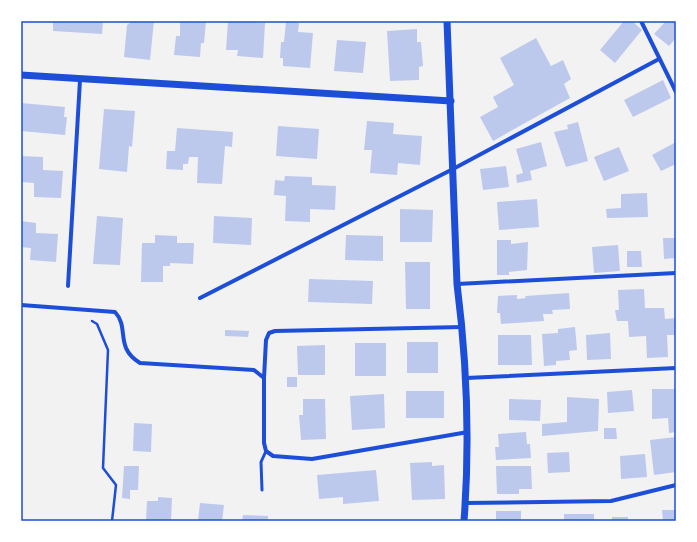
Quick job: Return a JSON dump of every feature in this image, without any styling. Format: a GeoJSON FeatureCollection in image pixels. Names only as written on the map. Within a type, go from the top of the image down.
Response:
{"type":"FeatureCollection","features":[{"type":"Feature","properties":{"kind":"street"},"geometry":{"type":"LineString","coordinates":[[447,21],[458,284],[463,327],[468,432],[464,521]]}},
{"type":"Feature","properties":{"kind":"street"},"geometry":{"type":"LineString","coordinates":[[641,21],[676,92]]}},
{"type":"Feature","properties":{"kind":"street"},"geometry":{"type":"LineString","coordinates":[[200,298],[453,169],[659,59]]}},
{"type":"Feature","properties":{"kind":"street"},"geometry":{"type":"LineString","coordinates":[[21,75],[80,80],[451,101]]}},
{"type":"Feature","properties":{"kind":"street"},"geometry":{"type":"LineString","coordinates":[[68,286],[80,80]]}},
{"type":"Feature","properties":{"kind":"street"},"geometry":{"type":"LineString","coordinates":[[458,284],[676,273]]}},
{"type":"Feature","properties":{"kind":"street"},"geometry":{"type":"LineString","coordinates":[[21,305],[115,312],[121,320],[125,348],[134,360],[140,363],[254,370],[264,378]]}},
{"type":"Feature","properties":{"kind":"street"},"geometry":{"type":"LineString","coordinates":[[463,327],[275,331],[269,333],[266,340],[264,378],[264,443],[266,451],[273,456],[283,458],[312,459],[468,432]]}},
{"type":"Feature","properties":{"kind":"street"},"geometry":{"type":"LineString","coordinates":[[466,378],[676,368]]}},
{"type":"Feature","properties":{"kind":"street"},"geometry":{"type":"LineString","coordinates":[[466,503],[611,501],[676,485]]}},
{"type":"Feature","properties":{"kind":"lane"},"geometry":{"type":"LineString","coordinates":[[262,490],[261,462],[266,451]]}},
{"type":"Feature","properties":{"kind":"path"},"geometry":{"type":"LineString","coordinates":[[84,320],[96,322],[108,350],[103,468],[116,485],[112,521]]}},
{"type":"Feature","properties":{"kind":"building"},"geometry":{"type":"Polygon","coordinates":[[[53,21],[103,21],[102,34],[53,31],[53,21]]]}},
{"type":"Feature","properties":{"kind":"building"},"geometry":{"type":"Polygon","coordinates":[[[133,21],[154,21],[150,60],[124,57],[127,25],[133,21]]]}},
{"type":"Feature","properties":{"kind":"building"},"geometry":{"type":"Polygon","coordinates":[[[180,21],[206,21],[204,43],[201,43],[200,57],[174,55],[176,36],[180,36],[180,21]]]}},
{"type":"Feature","properties":{"kind":"building"},"geometry":{"type":"Polygon","coordinates":[[[228,21],[265,23],[263,58],[237,56],[238,50],[226,50],[228,21]]]}},
{"type":"Feature","properties":{"kind":"building"},"geometry":{"type":"Polygon","coordinates":[[[624,21],[632,21],[642,30],[615,63],[600,50],[624,21]]]}},
{"type":"Feature","properties":{"kind":"building"},"geometry":{"type":"Polygon","coordinates":[[[666,21],[676,21],[676,38],[669,46],[654,34],[666,21]]]}},
{"type":"Feature","properties":{"kind":"building"},"geometry":{"type":"Polygon","coordinates":[[[286,22],[299,23],[298,32],[313,33],[310,68],[283,66],[283,58],[280,58],[281,42],[284,42],[286,22]]]}},
{"type":"Feature","properties":{"kind":"building"},"geometry":{"type":"Polygon","coordinates":[[[417,29],[417,42],[421,42],[423,66],[419,67],[419,80],[390,81],[387,31],[417,29]]]}},
{"type":"Feature","properties":{"kind":"building"},"geometry":{"type":"Polygon","coordinates":[[[536,38],[551,66],[563,60],[571,79],[564,84],[570,98],[493,141],[480,117],[498,107],[493,97],[514,85],[500,58],[536,38]]]}},
{"type":"Feature","properties":{"kind":"building"},"geometry":{"type":"Polygon","coordinates":[[[337,40],[366,42],[363,73],[334,71],[337,40]]]}},
{"type":"Feature","properties":{"kind":"building"},"geometry":{"type":"Polygon","coordinates":[[[663,80],[671,98],[633,117],[624,100],[663,80]]]}},
{"type":"Feature","properties":{"kind":"building"},"geometry":{"type":"Polygon","coordinates":[[[21,103],[65,107],[64,117],[67,117],[65,135],[21,131],[21,103]]]}},
{"type":"Feature","properties":{"kind":"building"},"geometry":{"type":"Polygon","coordinates":[[[104,109],[135,111],[132,147],[129,146],[127,172],[99,169],[104,109]]]}},
{"type":"Feature","properties":{"kind":"building"},"geometry":{"type":"Polygon","coordinates":[[[367,121],[394,123],[393,134],[422,136],[420,165],[398,163],[397,175],[370,173],[372,150],[364,150],[367,121]]]}},
{"type":"Feature","properties":{"kind":"building"},"geometry":{"type":"Polygon","coordinates":[[[578,122],[588,161],[566,167],[554,132],[568,129],[567,125],[578,122]]]}},
{"type":"Feature","properties":{"kind":"building"},"geometry":{"type":"Polygon","coordinates":[[[278,126],[319,129],[317,159],[276,156],[278,126]]]}},
{"type":"Feature","properties":{"kind":"building"},"geometry":{"type":"Polygon","coordinates":[[[177,128],[233,132],[232,147],[225,146],[222,184],[197,183],[198,157],[189,157],[188,164],[183,164],[183,170],[166,169],[167,151],[175,151],[177,128]]]}},
{"type":"Feature","properties":{"kind":"building"},"geometry":{"type":"Polygon","coordinates":[[[541,142],[547,166],[530,171],[532,180],[517,183],[516,175],[523,173],[516,149],[541,142]]]}},
{"type":"Feature","properties":{"kind":"building"},"geometry":{"type":"Polygon","coordinates":[[[676,142],[676,164],[661,171],[652,155],[676,142]]]}},
{"type":"Feature","properties":{"kind":"building"},"geometry":{"type":"Polygon","coordinates":[[[619,147],[629,171],[604,181],[594,157],[619,147]]]}},
{"type":"Feature","properties":{"kind":"building"},"geometry":{"type":"Polygon","coordinates":[[[21,156],[43,157],[43,170],[63,171],[61,198],[34,197],[34,183],[21,182],[21,156]]]}},
{"type":"Feature","properties":{"kind":"building"},"geometry":{"type":"Polygon","coordinates":[[[506,166],[509,187],[483,190],[480,169],[506,166]]]}},
{"type":"Feature","properties":{"kind":"building"},"geometry":{"type":"Polygon","coordinates":[[[285,176],[312,177],[312,185],[336,186],[335,210],[310,209],[310,222],[285,221],[286,196],[274,195],[275,180],[284,181],[285,176]]]}},
{"type":"Feature","properties":{"kind":"building"},"geometry":{"type":"Polygon","coordinates":[[[647,193],[648,217],[607,218],[606,209],[621,208],[621,194],[647,193]]]}},
{"type":"Feature","properties":{"kind":"building"},"geometry":{"type":"Polygon","coordinates":[[[537,199],[539,227],[499,230],[497,202],[537,199]]]}},
{"type":"Feature","properties":{"kind":"building"},"geometry":{"type":"Polygon","coordinates":[[[400,209],[433,210],[432,242],[400,242],[400,209]]]}},
{"type":"Feature","properties":{"kind":"building"},"geometry":{"type":"Polygon","coordinates":[[[97,216],[123,218],[120,265],[93,264],[97,216]]]}},
{"type":"Feature","properties":{"kind":"building"},"geometry":{"type":"Polygon","coordinates":[[[214,216],[252,218],[251,245],[213,243],[214,216]]]}},
{"type":"Feature","properties":{"kind":"building"},"geometry":{"type":"Polygon","coordinates":[[[21,221],[36,223],[36,233],[58,234],[56,262],[30,260],[31,248],[21,247],[21,221]]]}},
{"type":"Feature","properties":{"kind":"building"},"geometry":{"type":"Polygon","coordinates":[[[155,235],[177,236],[177,243],[194,243],[193,264],[170,263],[170,266],[163,266],[163,282],[141,282],[142,243],[155,243],[155,235]]]}},
{"type":"Feature","properties":{"kind":"building"},"geometry":{"type":"Polygon","coordinates":[[[346,235],[383,236],[383,261],[345,260],[346,235]]]}},
{"type":"Feature","properties":{"kind":"building"},"geometry":{"type":"Polygon","coordinates":[[[663,238],[676,238],[676,258],[664,259],[663,238]]]}},
{"type":"Feature","properties":{"kind":"building"},"geometry":{"type":"Polygon","coordinates":[[[497,240],[511,240],[511,244],[528,242],[527,270],[509,272],[509,275],[497,275],[497,240]]]}},
{"type":"Feature","properties":{"kind":"building"},"geometry":{"type":"Polygon","coordinates":[[[618,245],[620,271],[594,273],[592,247],[618,245]]]}},
{"type":"Feature","properties":{"kind":"building"},"geometry":{"type":"Polygon","coordinates":[[[627,251],[641,251],[642,267],[627,267],[627,251]]]}},
{"type":"Feature","properties":{"kind":"building"},"geometry":{"type":"Polygon","coordinates":[[[405,262],[430,262],[430,309],[406,309],[405,262]]]}},
{"type":"Feature","properties":{"kind":"building"},"geometry":{"type":"Polygon","coordinates":[[[309,279],[373,281],[372,304],[308,302],[309,279]]]}},
{"type":"Feature","properties":{"kind":"building"},"geometry":{"type":"Polygon","coordinates":[[[644,289],[645,308],[664,308],[665,319],[676,318],[676,335],[667,335],[668,357],[647,358],[646,336],[629,337],[628,321],[617,321],[615,310],[619,310],[618,290],[644,289]]]}},
{"type":"Feature","properties":{"kind":"building"},"geometry":{"type":"Polygon","coordinates":[[[569,293],[570,309],[552,310],[553,314],[543,314],[544,321],[501,324],[500,313],[497,313],[498,296],[517,295],[517,299],[526,298],[525,296],[569,293]]]}},
{"type":"Feature","properties":{"kind":"building"},"geometry":{"type":"Polygon","coordinates":[[[575,327],[577,350],[569,351],[570,360],[556,361],[556,365],[544,366],[542,334],[558,333],[558,329],[575,327]]]}},
{"type":"Feature","properties":{"kind":"building"},"geometry":{"type":"Polygon","coordinates":[[[225,330],[249,331],[248,337],[225,336],[225,330]]]}},
{"type":"Feature","properties":{"kind":"building"},"geometry":{"type":"Polygon","coordinates":[[[610,333],[611,359],[587,360],[586,335],[610,333]]]}},
{"type":"Feature","properties":{"kind":"building"},"geometry":{"type":"Polygon","coordinates":[[[498,335],[531,335],[532,365],[498,365],[498,335]]]}},
{"type":"Feature","properties":{"kind":"building"},"geometry":{"type":"Polygon","coordinates":[[[407,342],[438,342],[438,373],[407,373],[407,342]]]}},
{"type":"Feature","properties":{"kind":"building"},"geometry":{"type":"Polygon","coordinates":[[[355,343],[386,343],[386,376],[355,376],[355,343]]]}},
{"type":"Feature","properties":{"kind":"building"},"geometry":{"type":"Polygon","coordinates":[[[325,345],[325,375],[298,375],[297,346],[325,345]]]}},
{"type":"Feature","properties":{"kind":"building"},"geometry":{"type":"Polygon","coordinates":[[[287,377],[297,377],[297,387],[287,387],[287,377]]]}},
{"type":"Feature","properties":{"kind":"building"},"geometry":{"type":"Polygon","coordinates":[[[652,389],[676,389],[676,432],[669,433],[668,418],[652,419],[652,389]]]}},
{"type":"Feature","properties":{"kind":"building"},"geometry":{"type":"Polygon","coordinates":[[[632,390],[634,411],[608,413],[607,392],[632,390]]]}},
{"type":"Feature","properties":{"kind":"building"},"geometry":{"type":"Polygon","coordinates":[[[406,391],[444,391],[444,418],[406,418],[406,391]]]}},
{"type":"Feature","properties":{"kind":"building"},"geometry":{"type":"Polygon","coordinates":[[[384,394],[385,428],[352,430],[350,396],[384,394]]]}},
{"type":"Feature","properties":{"kind":"building"},"geometry":{"type":"Polygon","coordinates":[[[567,397],[599,399],[598,431],[542,436],[542,424],[567,422],[567,397]]]}},
{"type":"Feature","properties":{"kind":"building"},"geometry":{"type":"Polygon","coordinates":[[[303,399],[325,399],[326,439],[301,440],[299,415],[303,415],[303,399]]]}},
{"type":"Feature","properties":{"kind":"building"},"geometry":{"type":"Polygon","coordinates":[[[509,399],[541,400],[540,421],[509,420],[509,399]]]}},
{"type":"Feature","properties":{"kind":"building"},"geometry":{"type":"Polygon","coordinates":[[[134,423],[152,424],[151,452],[133,451],[134,423]]]}},
{"type":"Feature","properties":{"kind":"building"},"geometry":{"type":"Polygon","coordinates":[[[604,428],[616,428],[617,439],[604,439],[604,428]]]}},
{"type":"Feature","properties":{"kind":"building"},"geometry":{"type":"Polygon","coordinates":[[[526,432],[527,444],[530,444],[531,458],[496,460],[495,447],[499,447],[498,434],[526,432]]]}},
{"type":"Feature","properties":{"kind":"building"},"geometry":{"type":"Polygon","coordinates":[[[676,437],[676,472],[654,475],[650,440],[676,437]]]}},
{"type":"Feature","properties":{"kind":"building"},"geometry":{"type":"Polygon","coordinates":[[[569,452],[570,472],[548,473],[547,453],[569,452]]]}},
{"type":"Feature","properties":{"kind":"building"},"geometry":{"type":"Polygon","coordinates":[[[645,454],[647,477],[621,479],[620,456],[645,454]]]}},
{"type":"Feature","properties":{"kind":"building"},"geometry":{"type":"Polygon","coordinates":[[[432,462],[432,466],[444,465],[445,499],[412,500],[410,463],[432,462]]]}},
{"type":"Feature","properties":{"kind":"building"},"geometry":{"type":"Polygon","coordinates":[[[124,466],[139,466],[138,490],[130,490],[130,499],[122,498],[124,466]]]}},
{"type":"Feature","properties":{"kind":"building"},"geometry":{"type":"Polygon","coordinates":[[[496,466],[531,466],[532,489],[519,489],[519,494],[497,494],[496,466]]]}},
{"type":"Feature","properties":{"kind":"building"},"geometry":{"type":"Polygon","coordinates":[[[376,470],[379,501],[343,504],[343,497],[319,499],[317,475],[376,470]]]}},
{"type":"Feature","properties":{"kind":"building"},"geometry":{"type":"Polygon","coordinates":[[[158,497],[172,498],[171,521],[146,521],[147,501],[158,501],[158,497]]]}},
{"type":"Feature","properties":{"kind":"building"},"geometry":{"type":"Polygon","coordinates":[[[200,503],[224,505],[222,521],[198,521],[200,503]]]}},
{"type":"Feature","properties":{"kind":"building"},"geometry":{"type":"Polygon","coordinates":[[[662,510],[676,510],[676,521],[663,521],[662,510]]]}},
{"type":"Feature","properties":{"kind":"building"},"geometry":{"type":"Polygon","coordinates":[[[496,511],[521,511],[521,521],[496,521],[496,511]]]}},
{"type":"Feature","properties":{"kind":"building"},"geometry":{"type":"Polygon","coordinates":[[[564,514],[594,514],[594,521],[564,521],[564,514]]]}},
{"type":"Feature","properties":{"kind":"building"},"geometry":{"type":"Polygon","coordinates":[[[243,515],[268,516],[268,521],[242,521],[243,515]]]}},
{"type":"Feature","properties":{"kind":"building"},"geometry":{"type":"Polygon","coordinates":[[[612,517],[628,517],[628,521],[612,521],[612,517]]]}}]}
